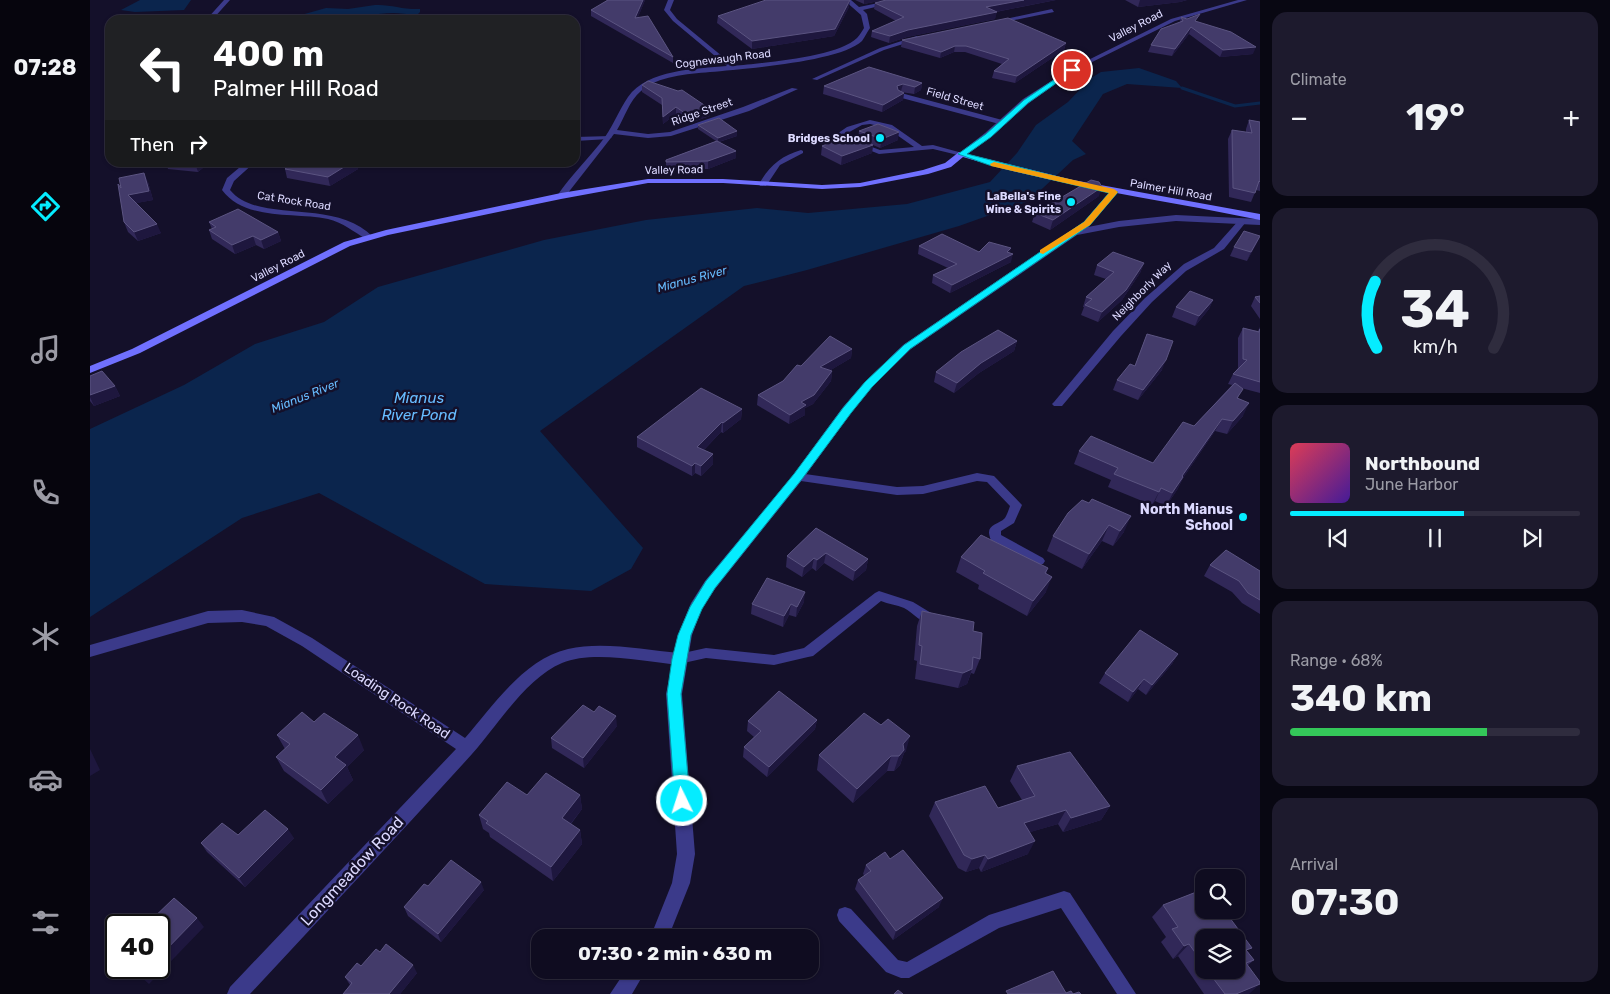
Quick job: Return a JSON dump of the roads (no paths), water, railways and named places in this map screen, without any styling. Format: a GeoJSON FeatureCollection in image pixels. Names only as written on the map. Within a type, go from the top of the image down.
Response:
{"type":"FeatureCollection","features":[{"type":"Feature","properties":{"kind":"main road","name":"Palmer Hill Road"},"geometry":{"type":"LineString","coordinates":[[962,154],[992,164],[1114,192],[1260,217]]}},
{"type":"Feature","properties":{"kind":"main road","name":"Valley Road"},"geometry":{"type":"LineString","coordinates":[[90,370],[136,351],[314,260],[368,237],[561,196],[648,181],[677,179],[822,187],[886,181],[948,165],[962,154]]}},
{"type":"Feature","properties":{"kind":"street"},"geometry":{"type":"LineString","coordinates":[[214,15],[227,0]]}},
{"type":"Feature","properties":{"kind":"street"},"geometry":{"type":"LineString","coordinates":[[671,0],[667,10],[675,20],[732,67]]}},
{"type":"Feature","properties":{"kind":"street"},"geometry":{"type":"LineString","coordinates":[[846,0],[859,10],[901,0]]}},
{"type":"Feature","properties":{"kind":"street","name":"Valley Road"},"geometry":{"type":"LineString","coordinates":[[962,154],[1003,123],[1026,101],[1072,70],[1173,20],[1244,0]]}},
{"type":"Feature","properties":{"kind":"street","name":"Cognewaugh Road"},"geometry":{"type":"LineString","coordinates":[[561,196],[569,183],[611,134],[630,99],[648,83],[686,73],[798,61],[825,56],[854,43],[866,32],[866,20],[859,10]]}},
{"type":"Feature","properties":{"kind":"street"},"geometry":{"type":"LineString","coordinates":[[984,24],[1052,11]]}},
{"type":"Feature","properties":{"kind":"street"},"geometry":{"type":"LineString","coordinates":[[815,79],[854,64],[882,49],[926,36]]}},
{"type":"Feature","properties":{"kind":"street"},"geometry":{"type":"LineString","coordinates":[[825,56],[854,64]]}},
{"type":"Feature","properties":{"kind":"street","name":"Ridge Street"},"geometry":{"type":"LineString","coordinates":[[611,134],[648,136],[671,134],[794,89]]}},
{"type":"Feature","properties":{"kind":"street","name":"Field Street"},"geometry":{"type":"LineString","coordinates":[[901,95],[1003,123]]}},
{"type":"Feature","properties":{"kind":"street","name":"Cat Rock Road"},"geometry":{"type":"LineString","coordinates":[[246,167],[228,183],[226,190],[234,199],[260,208],[331,218],[368,237]]}},
{"type":"Feature","properties":{"kind":"street"},"geometry":{"type":"LineString","coordinates":[[663,929],[681,883],[686,854],[674,694],[679,659],[692,616],[710,585],[798,476],[847,410],[869,384],[907,347],[1087,224],[1114,192]]}},
{"type":"Feature","properties":{"kind":"street"},"geometry":{"type":"LineString","coordinates":[[1071,234],[1119,224],[1176,218],[1260,222]]}},
{"type":"Feature","properties":{"kind":"street","name":"Neighborly Way"},"geometry":{"type":"LineString","coordinates":[[1058,404],[1114,338],[1162,286],[1185,267],[1216,250],[1226,242],[1233,229],[1242,222]]}},
{"type":"Feature","properties":{"kind":"street","name":"Loading Rock Road"},"geometry":{"type":"LineString","coordinates":[[90,651],[208,617],[242,616],[269,621],[315,647],[467,748]]}},
{"type":"Feature","properties":{"kind":"street"},"geometry":{"type":"LineString","coordinates":[[467,748],[531,676],[548,664],[567,655],[585,653],[679,659]]}},
{"type":"Feature","properties":{"kind":"street","name":"Longmeadow Road"},"geometry":{"type":"LineString","coordinates":[[238,994],[467,748]]}},
{"type":"Feature","properties":{"kind":"street"},"geometry":{"type":"LineString","coordinates":[[620,994],[631,979]]}},
{"type":"Feature","properties":{"kind":"lane"},"geometry":{"type":"LineString","coordinates":[[919,147],[898,130],[877,121],[867,120],[838,136],[879,152],[919,147],[942,148],[962,154]]}},
{"type":"Feature","properties":{"kind":"lane"},"geometry":{"type":"LineString","coordinates":[[580,138],[611,134]]}},
{"type":"Feature","properties":{"kind":"lane"},"geometry":{"type":"LineString","coordinates":[[763,184],[771,168],[777,162],[801,152]]}},
{"type":"Feature","properties":{"kind":"lane"},"geometry":{"type":"LineString","coordinates":[[798,476],[897,491],[922,490],[977,477],[990,479],[1016,505],[1010,520],[996,529],[995,537],[1039,561]]}},
{"type":"Feature","properties":{"kind":"lane"},"geometry":{"type":"LineString","coordinates":[[679,659],[706,653],[774,660],[808,652],[879,596],[909,605],[931,620]]}},
{"type":"Feature","properties":{"kind":"lane"},"geometry":{"type":"LineString","coordinates":[[845,915],[892,966],[901,970],[909,970],[995,921],[1064,899],[1127,994]]}},
{"type":"Feature","properties":{"kind":"water"},"geometry":{"type":"Polygon","coordinates":[[[140,0],[191,0],[184,10],[135,12],[121,10],[140,0]]]}},
{"type":"Feature","properties":{"kind":"water"},"geometry":{"type":"Polygon","coordinates":[[[386,5],[420,9],[420,12],[417,15],[388,13],[371,15],[301,15],[326,8],[348,9],[386,5]]]}},
{"type":"Feature","properties":{"kind":"water","name":"Mianus River Pond"},"geometry":{"type":"Polygon","coordinates":[[[1139,68],[1176,81],[1182,88],[1127,84],[1103,94],[1072,141],[1086,154],[1073,160],[1029,201],[959,226],[807,270],[744,286],[540,431],[643,548],[631,569],[591,591],[485,584],[319,493],[242,518],[90,617],[90,429],[184,385],[255,344],[324,322],[378,287],[544,240],[646,220],[757,208],[808,213],[907,204],[990,182],[1017,153],[1036,125],[1068,102],[1091,78],[1101,72],[1139,68]]]}},
{"type":"Feature","properties":{"kind":"waterway","name":"Mianus River"},"geometry":{"type":"LineString","coordinates":[[1182,88],[1235,106],[1260,103]]}},
{"type":"Feature","properties":{"kind":"place","name":"Bridges School"},"geometry":{"type":"Point","coordinates":[880,138]}},
{"type":"Feature","properties":{"kind":"place","name":"LaBella's Fine Wine & Spirits"},"geometry":{"type":"Point","coordinates":[1071,202]}},
{"type":"Feature","properties":{"kind":"place","name":"North Mianus School"},"geometry":{"type":"Point","coordinates":[1243,517]}}]}
